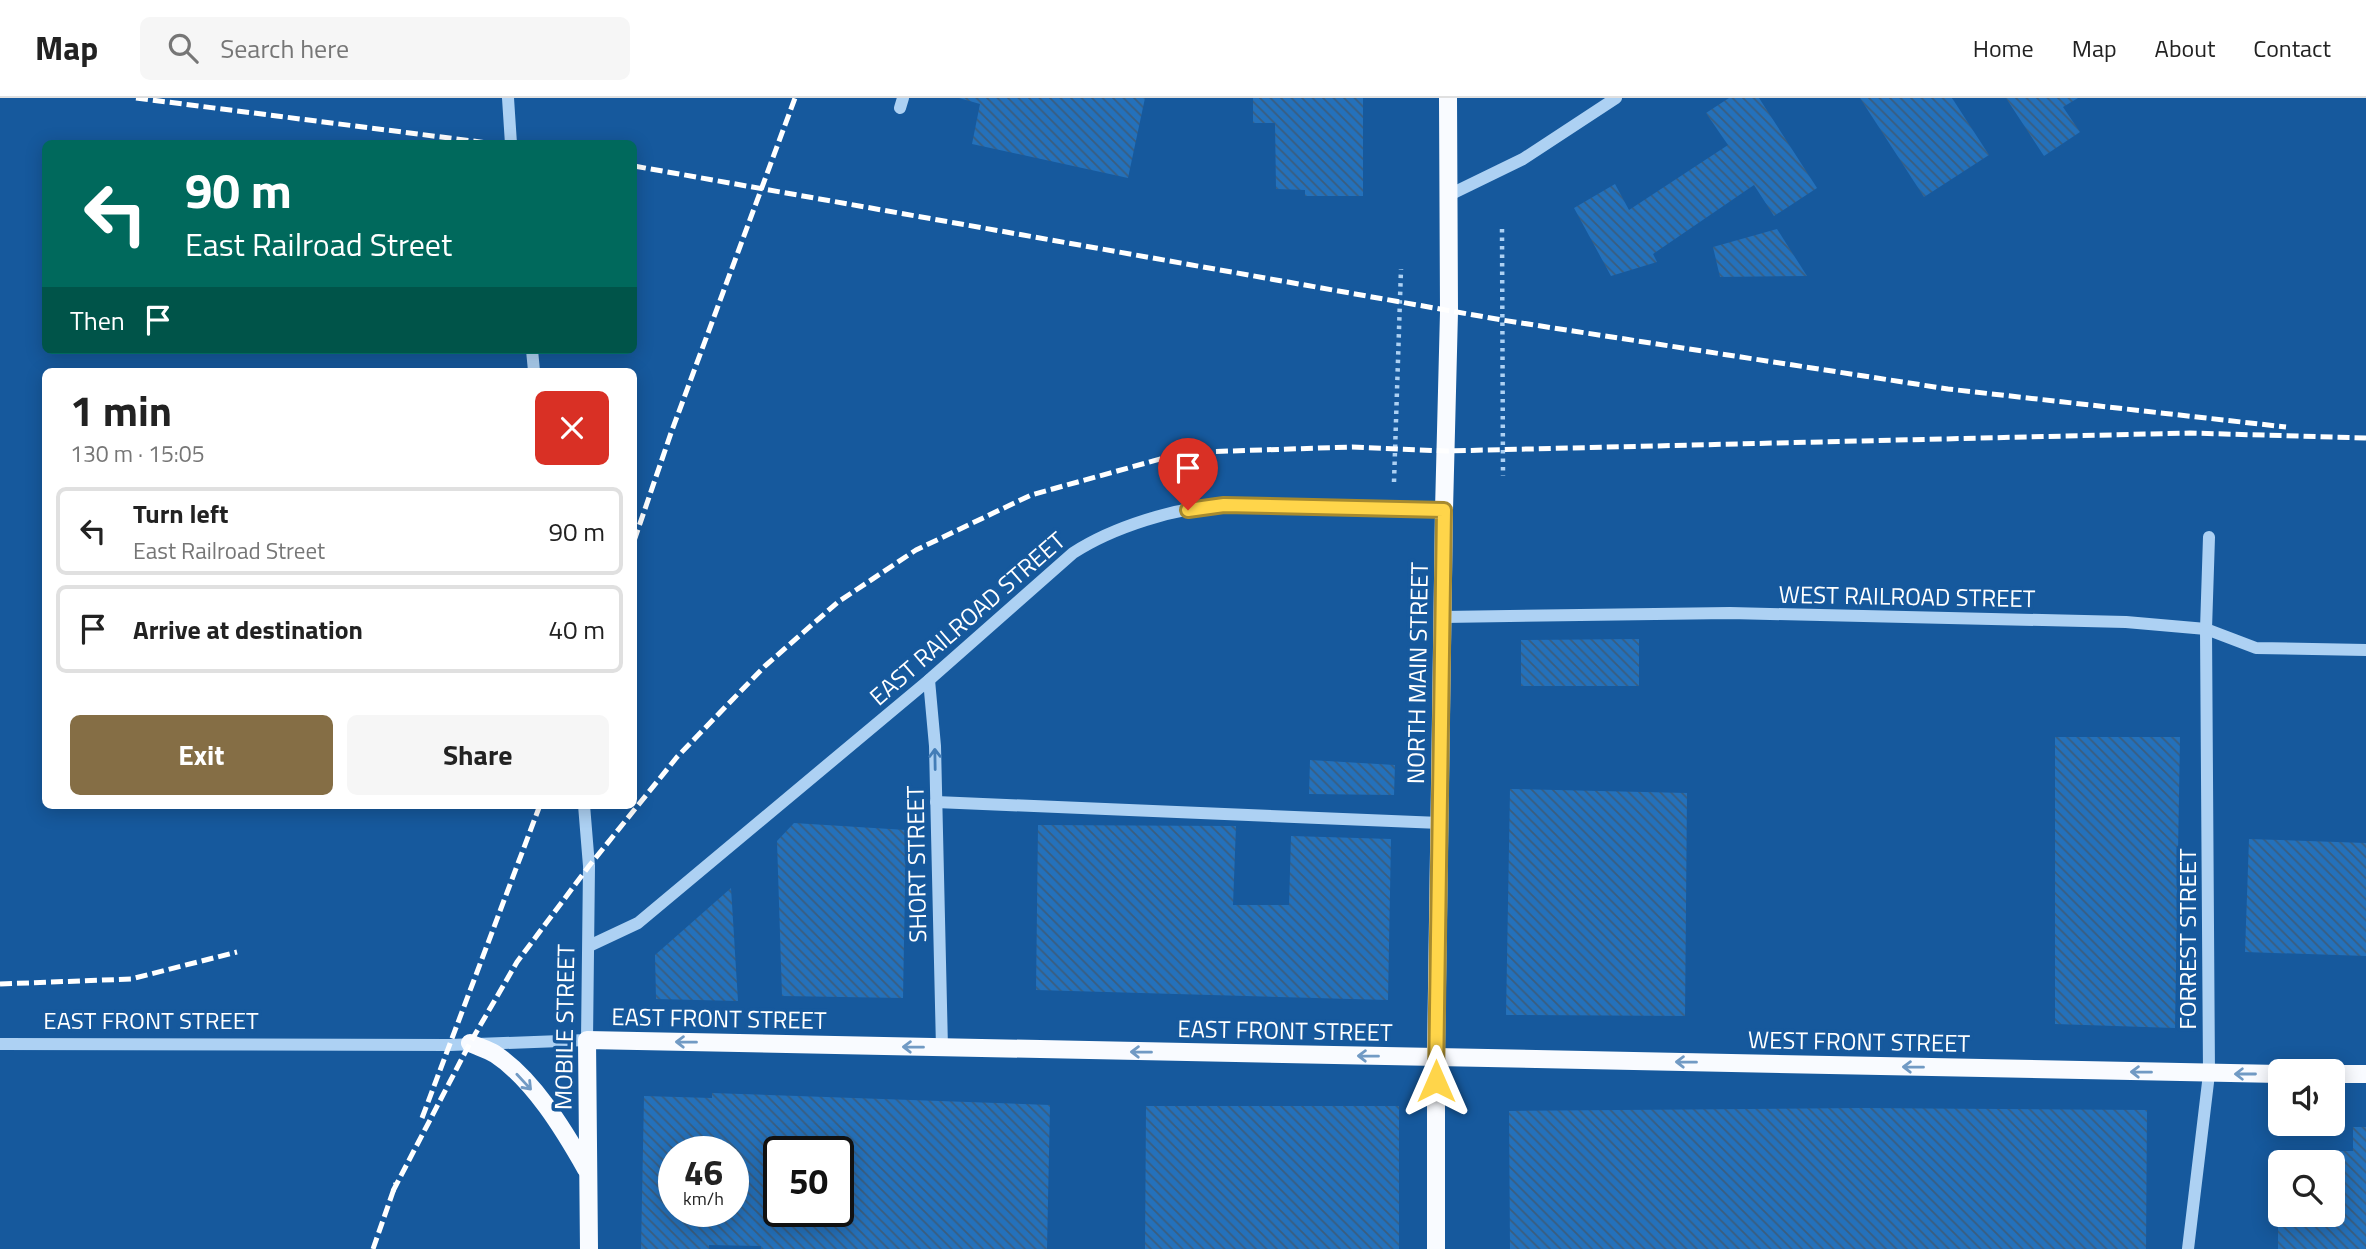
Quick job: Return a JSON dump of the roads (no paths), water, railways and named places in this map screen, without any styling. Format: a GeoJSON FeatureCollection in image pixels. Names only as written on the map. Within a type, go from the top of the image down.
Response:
{"type":"FeatureCollection","features":[{"type":"Feature","properties":{"kind":"main road","name":"NORTH MAIN STREET"},"geometry":{"type":"LineString","coordinates":[[1436,1249],[1436,1057],[1449,312],[1448,98]]}},
{"type":"Feature","properties":{"kind":"main road","name":"EAST FRONT STREET"},"geometry":{"type":"LineString","coordinates":[[587,1040],[1436,1057]]}},
{"type":"Feature","properties":{"kind":"main road","name":"MOBILE STREET"},"geometry":{"type":"LineString","coordinates":[[587,1040],[589,1249]]}},
{"type":"Feature","properties":{"kind":"main road"},"geometry":{"type":"LineString","coordinates":[[470,1043],[494,1053],[512,1068],[566,1135],[588,1171]]}},
{"type":"Feature","properties":{"kind":"main road","name":"WEST FRONT STREET"},"geometry":{"type":"LineString","coordinates":[[1436,1057],[2268,1074]]}},
{"type":"Feature","properties":{"kind":"main road"},"geometry":{"type":"LineString","coordinates":[[2345,1074],[2366,1074]]}},
{"type":"Feature","properties":{"kind":"street"},"geometry":{"type":"LineString","coordinates":[[508,98],[511,140]]}},
{"type":"Feature","properties":{"kind":"street"},"geometry":{"type":"LineString","coordinates":[[1447,196],[1523,159],[1616,98]]}},
{"type":"Feature","properties":{"kind":"street","name":"EAST RAILROAD STREET"},"geometry":{"type":"LineString","coordinates":[[589,946],[638,923],[1088,543],[1124,528],[1188,510],[1224,505],[1444,510]]}},
{"type":"Feature","properties":{"kind":"street","name":"FORREST STREET"},"geometry":{"type":"LineString","coordinates":[[2188,1249],[2209,1074],[2206,629],[2209,537]]}},
{"type":"Feature","properties":{"kind":"street","name":"WEST RAILROAD STREET"},"geometry":{"type":"LineString","coordinates":[[1443,617],[1744,614],[2115,622],[2206,629],[2256,648],[2366,650]]}},
{"type":"Feature","properties":{"kind":"street","name":"SHORT STREET"},"geometry":{"type":"LineString","coordinates":[[929,680],[936,802],[942,1048]]}},
{"type":"Feature","properties":{"kind":"street"},"geometry":{"type":"LineString","coordinates":[[936,802],[1440,823]]}},
{"type":"Feature","properties":{"kind":"street","name":"MOBILE STREET"},"geometry":{"type":"LineString","coordinates":[[584,809],[589,866],[587,1040]]}},
{"type":"Feature","properties":{"kind":"street","name":"EAST FRONT STREET"},"geometry":{"type":"LineString","coordinates":[[0,1044],[450,1045],[587,1040]]}},
{"type":"Feature","properties":{"kind":"railway"},"geometry":{"type":"LineString","coordinates":[[136,98],[465,140]]}},
{"type":"Feature","properties":{"kind":"railway"},"geometry":{"type":"LineString","coordinates":[[637,532],[795,98]]}},
{"type":"Feature","properties":{"kind":"railway"},"geometry":{"type":"LineString","coordinates":[[637,167],[1502,320],[1948,389],[2286,427]]}},
{"type":"Feature","properties":{"kind":"railway"},"geometry":{"type":"LineString","coordinates":[[637,807],[677,757],[765,666],[838,602],[916,550],[1031,495],[1164,458],[1199,452],[1352,447],[1446,451],[2190,433],[2366,438]]}},
{"type":"Feature","properties":{"kind":"railway"},"geometry":{"type":"LineString","coordinates":[[422,1118],[538,809]]}},
{"type":"Feature","properties":{"kind":"railway"},"geometry":{"type":"LineString","coordinates":[[393,1191],[470,1043],[517,962],[635,809]]}},
{"type":"Feature","properties":{"kind":"railway"},"geometry":{"type":"LineString","coordinates":[[0,984],[131,979],[237,952]]}},
{"type":"Feature","properties":{"kind":"railway"},"geometry":{"type":"LineString","coordinates":[[373,1249],[396,1183]]}}]}
